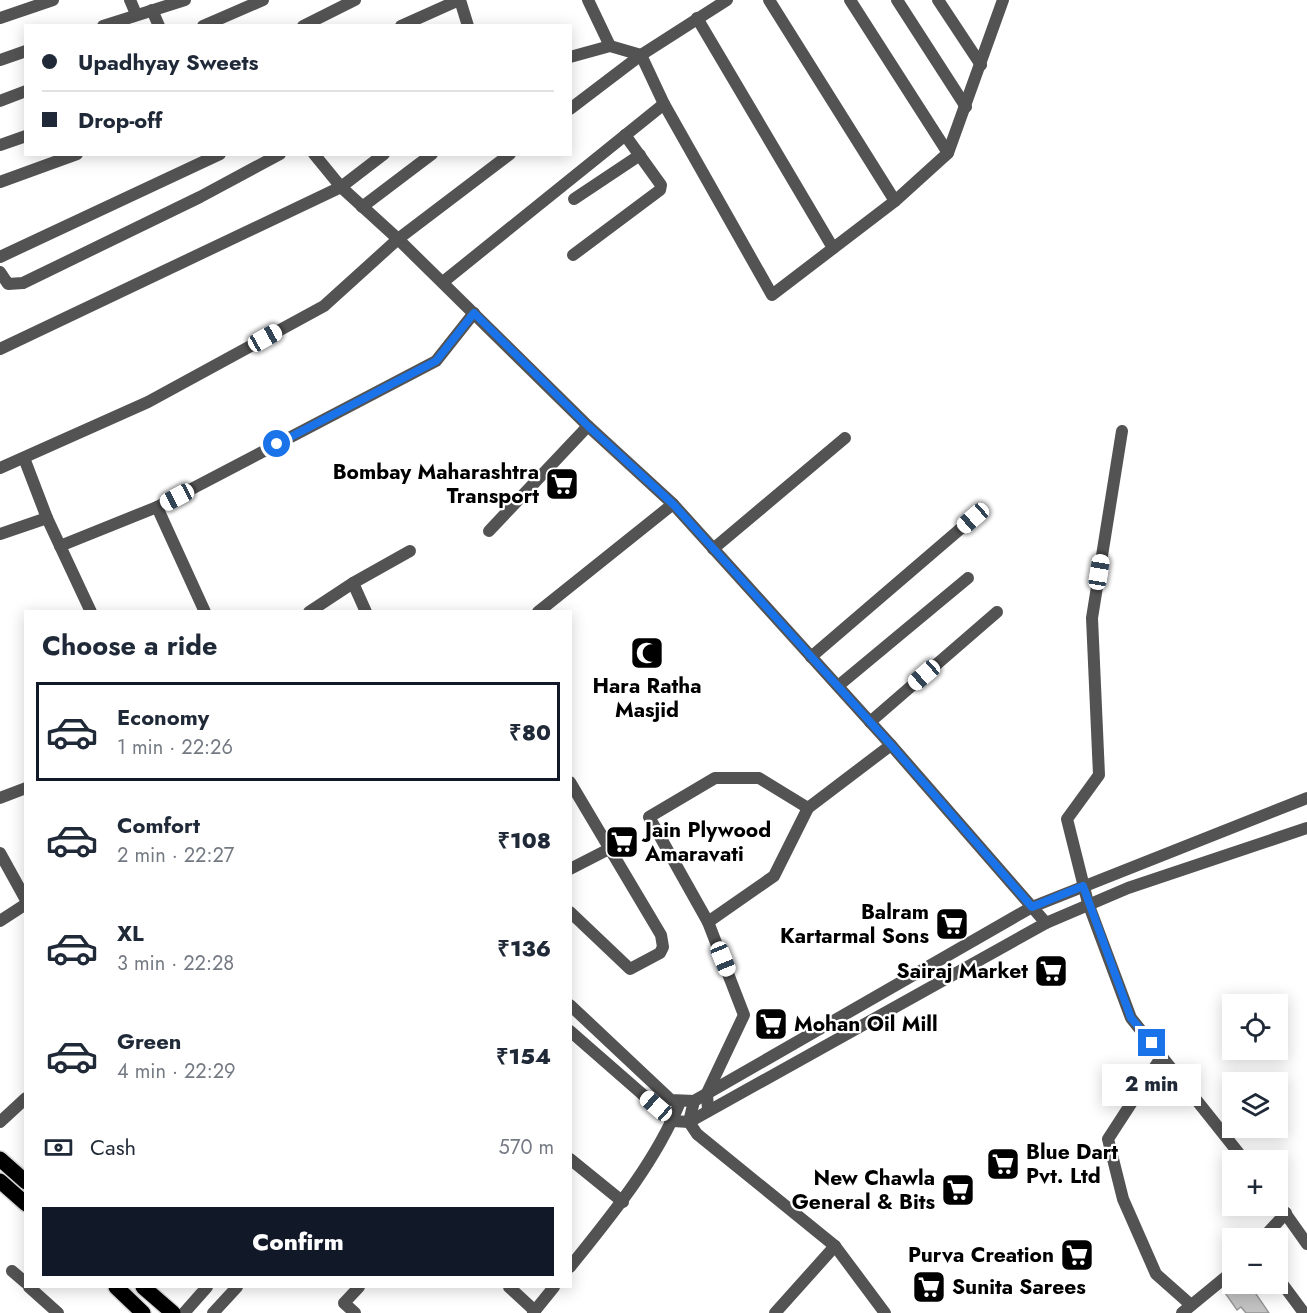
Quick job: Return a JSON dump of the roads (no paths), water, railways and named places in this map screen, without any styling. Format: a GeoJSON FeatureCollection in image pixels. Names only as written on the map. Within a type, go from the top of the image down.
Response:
{"type":"FeatureCollection","features":[{"type":"Feature","properties":{"kind":"main road"},"geometry":{"type":"LineString","coordinates":[[0,1159],[24,1180]]}},
{"type":"Feature","properties":{"kind":"main road"},"geometry":{"type":"LineString","coordinates":[[0,1181],[24,1202]]}},
{"type":"Feature","properties":{"kind":"main road"},"geometry":{"type":"LineString","coordinates":[[117,1288],[143,1313]]}},
{"type":"Feature","properties":{"kind":"main road"},"geometry":{"type":"LineString","coordinates":[[144,1288],[172,1313]]}},
{"type":"Feature","properties":{"kind":"street"},"geometry":{"type":"LineString","coordinates":[[0,18],[53,0]]}},
{"type":"Feature","properties":{"kind":"street"},"geometry":{"type":"LineString","coordinates":[[130,0],[136,15]]}},
{"type":"Feature","properties":{"kind":"street"},"geometry":{"type":"LineString","coordinates":[[109,24],[185,0]]}},
{"type":"Feature","properties":{"kind":"street"},"geometry":{"type":"LineString","coordinates":[[208,24],[263,0]]}},
{"type":"Feature","properties":{"kind":"street"},"geometry":{"type":"LineString","coordinates":[[307,24],[355,0]]}},
{"type":"Feature","properties":{"kind":"street"},"geometry":{"type":"LineString","coordinates":[[406,24],[460,0],[467,24]]}},
{"type":"Feature","properties":{"kind":"street"},"geometry":{"type":"LineString","coordinates":[[588,0],[610,46]]}},
{"type":"Feature","properties":{"kind":"street"},"geometry":{"type":"LineString","coordinates":[[572,107],[641,55],[725,0]]}},
{"type":"Feature","properties":{"kind":"street"},"geometry":{"type":"LineString","coordinates":[[769,0],[895,201]]}},
{"type":"Feature","properties":{"kind":"street"},"geometry":{"type":"LineString","coordinates":[[850,0],[948,153]]}},
{"type":"Feature","properties":{"kind":"street"},"geometry":{"type":"LineString","coordinates":[[897,0],[966,107]]}},
{"type":"Feature","properties":{"kind":"street"},"geometry":{"type":"LineString","coordinates":[[938,0],[981,64]]}},
{"type":"Feature","properties":{"kind":"street"},"geometry":{"type":"LineString","coordinates":[[572,56],[610,46],[641,55],[664,104],[772,295],[895,201],[948,153],[1003,0]]}},
{"type":"Feature","properties":{"kind":"street"},"geometry":{"type":"LineString","coordinates":[[152,10],[158,24]]}},
{"type":"Feature","properties":{"kind":"street"},"geometry":{"type":"LineString","coordinates":[[697,18],[833,248]]}},
{"type":"Feature","properties":{"kind":"street"},"geometry":{"type":"LineString","coordinates":[[0,60],[24,52]]}},
{"type":"Feature","properties":{"kind":"street"},"geometry":{"type":"LineString","coordinates":[[0,100],[24,92]]}},
{"type":"Feature","properties":{"kind":"street"},"geometry":{"type":"LineString","coordinates":[[443,282],[664,104]]}},
{"type":"Feature","properties":{"kind":"street"},"geometry":{"type":"LineString","coordinates":[[573,255],[660,190],[661,185],[625,135]]}},
{"type":"Feature","properties":{"kind":"street"},"geometry":{"type":"LineString","coordinates":[[0,145],[24,137]]}},
{"type":"Feature","properties":{"kind":"street"},"geometry":{"type":"LineString","coordinates":[[574,199],[640,155]]}},
{"type":"Feature","properties":{"kind":"street"},"geometry":{"type":"LineString","coordinates":[[0,182],[72,156]]}},
{"type":"Feature","properties":{"kind":"street"},"geometry":{"type":"LineString","coordinates":[[0,257],[216,156]]}},
{"type":"Feature","properties":{"kind":"street"},"geometry":{"type":"LineString","coordinates":[[0,272],[8,284],[23,283],[200,197],[276,156]]}},
{"type":"Feature","properties":{"kind":"street"},"geometry":{"type":"LineString","coordinates":[[316,156],[340,187],[398,239],[588,426],[673,504],[891,745],[1046,923]]}},
{"type":"Feature","properties":{"kind":"street"},"geometry":{"type":"LineString","coordinates":[[0,349],[340,187],[381,156]]}},
{"type":"Feature","properties":{"kind":"street"},"geometry":{"type":"LineString","coordinates":[[362,207],[429,156]]}},
{"type":"Feature","properties":{"kind":"street"},"geometry":{"type":"LineString","coordinates":[[0,468],[148,402],[324,306],[398,239],[507,156]]}},
{"type":"Feature","properties":{"kind":"street"},"geometry":{"type":"LineString","coordinates":[[60,546],[157,507],[436,361],[474,313]]}},
{"type":"Feature","properties":{"kind":"street"},"geometry":{"type":"LineString","coordinates":[[489,531],[588,426]]}},
{"type":"Feature","properties":{"kind":"street"},"geometry":{"type":"LineString","coordinates":[[1122,431],[1092,618],[1099,775],[1067,819],[1088,903],[1131,1018],[1236,1150]]}},
{"type":"Feature","properties":{"kind":"street"},"geometry":{"type":"LineString","coordinates":[[713,549],[845,438]]}},
{"type":"Feature","properties":{"kind":"street"},"geometry":{"type":"LineString","coordinates":[[24,458],[47,518],[90,610]]}},
{"type":"Feature","properties":{"kind":"street"},"geometry":{"type":"LineString","coordinates":[[540,610],[673,504]]}},
{"type":"Feature","properties":{"kind":"street"},"geometry":{"type":"LineString","coordinates":[[157,507],[204,610]]}},
{"type":"Feature","properties":{"kind":"street"},"geometry":{"type":"LineString","coordinates":[[0,534],[47,518]]}},
{"type":"Feature","properties":{"kind":"street"},"geometry":{"type":"LineString","coordinates":[[811,657],[973,518]]}},
{"type":"Feature","properties":{"kind":"street"},"geometry":{"type":"LineString","coordinates":[[312,610],[410,551]]}},
{"type":"Feature","properties":{"kind":"street"},"geometry":{"type":"LineString","coordinates":[[838,686],[968,578]]}},
{"type":"Feature","properties":{"kind":"street"},"geometry":{"type":"LineString","coordinates":[[354,583],[365,610]]}},
{"type":"Feature","properties":{"kind":"street"},"geometry":{"type":"LineString","coordinates":[[870,722],[997,612]]}},
{"type":"Feature","properties":{"kind":"street"},"geometry":{"type":"LineString","coordinates":[[708,922],[774,876],[808,808],[891,745]]}},
{"type":"Feature","properties":{"kind":"street"},"geometry":{"type":"LineString","coordinates":[[708,1111],[707,1093],[744,1015],[708,922],[649,817],[715,778],[759,778],[808,808]]}},
{"type":"Feature","properties":{"kind":"street"},"geometry":{"type":"LineString","coordinates":[[572,785],[661,935],[664,941],[660,953],[630,969],[572,914]]}},
{"type":"Feature","properties":{"kind":"street"},"geometry":{"type":"LineString","coordinates":[[0,798],[24,789]]}},
{"type":"Feature","properties":{"kind":"street"},"geometry":{"type":"LineString","coordinates":[[572,1007],[671,1100],[694,1101],[1032,907],[1307,798]]}},
{"type":"Feature","properties":{"kind":"street"},"geometry":{"type":"LineString","coordinates":[[572,1033],[673,1120],[689,1122],[1046,923],[1088,903],[1307,828]]}},
{"type":"Feature","properties":{"kind":"street"},"geometry":{"type":"LineString","coordinates":[[572,868],[611,848]]}},
{"type":"Feature","properties":{"kind":"street"},"geometry":{"type":"LineString","coordinates":[[0,853],[24,898]]}},
{"type":"Feature","properties":{"kind":"street"},"geometry":{"type":"LineString","coordinates":[[0,921],[24,903]]}},
{"type":"Feature","properties":{"kind":"street"},"geometry":{"type":"LineString","coordinates":[[1162,1056],[1108,1139],[1123,1199],[1156,1274],[1186,1309],[1222,1280]]}},
{"type":"Feature","properties":{"kind":"street"},"geometry":{"type":"LineString","coordinates":[[0,1122],[24,1100]]}},
{"type":"Feature","properties":{"kind":"street"},"geometry":{"type":"LineString","coordinates":[[694,1101],[689,1122],[697,1134],[835,1246],[885,1313]]}},
{"type":"Feature","properties":{"kind":"street"},"geometry":{"type":"LineString","coordinates":[[572,1265],[623,1202],[673,1120],[680,1102]]}},
{"type":"Feature","properties":{"kind":"street"},"geometry":{"type":"LineString","coordinates":[[572,1161],[623,1202]]}},
{"type":"Feature","properties":{"kind":"street"},"geometry":{"type":"LineString","coordinates":[[1288,1216],[1307,1244]]}},
{"type":"Feature","properties":{"kind":"street"},"geometry":{"type":"LineString","coordinates":[[775,1313],[835,1246]]}},
{"type":"Feature","properties":{"kind":"street"},"geometry":{"type":"LineString","coordinates":[[12,1271],[24,1281]]}},
{"type":"Feature","properties":{"kind":"street"},"geometry":{"type":"LineString","coordinates":[[30,1288],[58,1313]]}},
{"type":"Feature","properties":{"kind":"street"},"geometry":{"type":"LineString","coordinates":[[184,1313],[206,1288]]}},
{"type":"Feature","properties":{"kind":"street"},"geometry":{"type":"LineString","coordinates":[[213,1313],[236,1288]]}},
{"type":"Feature","properties":{"kind":"street"},"geometry":{"type":"LineString","coordinates":[[355,1313],[344,1303],[358,1288]]}},
{"type":"Feature","properties":{"kind":"street"},"geometry":{"type":"LineString","coordinates":[[510,1288],[534,1312],[553,1288]]}},
{"type":"Feature","properties":{"kind":"street"},"geometry":{"type":"LineString","coordinates":[[1288,1291],[1304,1313]]}},
{"type":"Feature","properties":{"kind":"place","name":"Bombay Maharashtra Transport"},"geometry":{"type":"Point","coordinates":[562,484]}},
{"type":"Feature","properties":{"kind":"place","name":"Hara Ratha Masjid"},"geometry":{"type":"Point","coordinates":[647,653]}},
{"type":"Feature","properties":{"kind":"place","name":"Jain Plywood Amaravati"},"geometry":{"type":"Point","coordinates":[622,842]}},
{"type":"Feature","properties":{"kind":"place","name":"Balram Kartarmal Sons"},"geometry":{"type":"Point","coordinates":[952,924]}},
{"type":"Feature","properties":{"kind":"place","name":"Sairaj Market"},"geometry":{"type":"Point","coordinates":[1051,971]}},
{"type":"Feature","properties":{"kind":"place","name":"Mohan Oil Mill"},"geometry":{"type":"Point","coordinates":[771,1024]}},
{"type":"Feature","properties":{"kind":"place","name":"Blue Dart Pvt. Ltd"},"geometry":{"type":"Point","coordinates":[1003,1164]}},
{"type":"Feature","properties":{"kind":"place","name":"New Chawla General & Bits"},"geometry":{"type":"Point","coordinates":[958,1190]}},
{"type":"Feature","properties":{"kind":"place","name":"Purva Creation"},"geometry":{"type":"Point","coordinates":[1077,1255]}},
{"type":"Feature","properties":{"kind":"place","name":"Sunita Sarees"},"geometry":{"type":"Point","coordinates":[929,1287]}}]}
